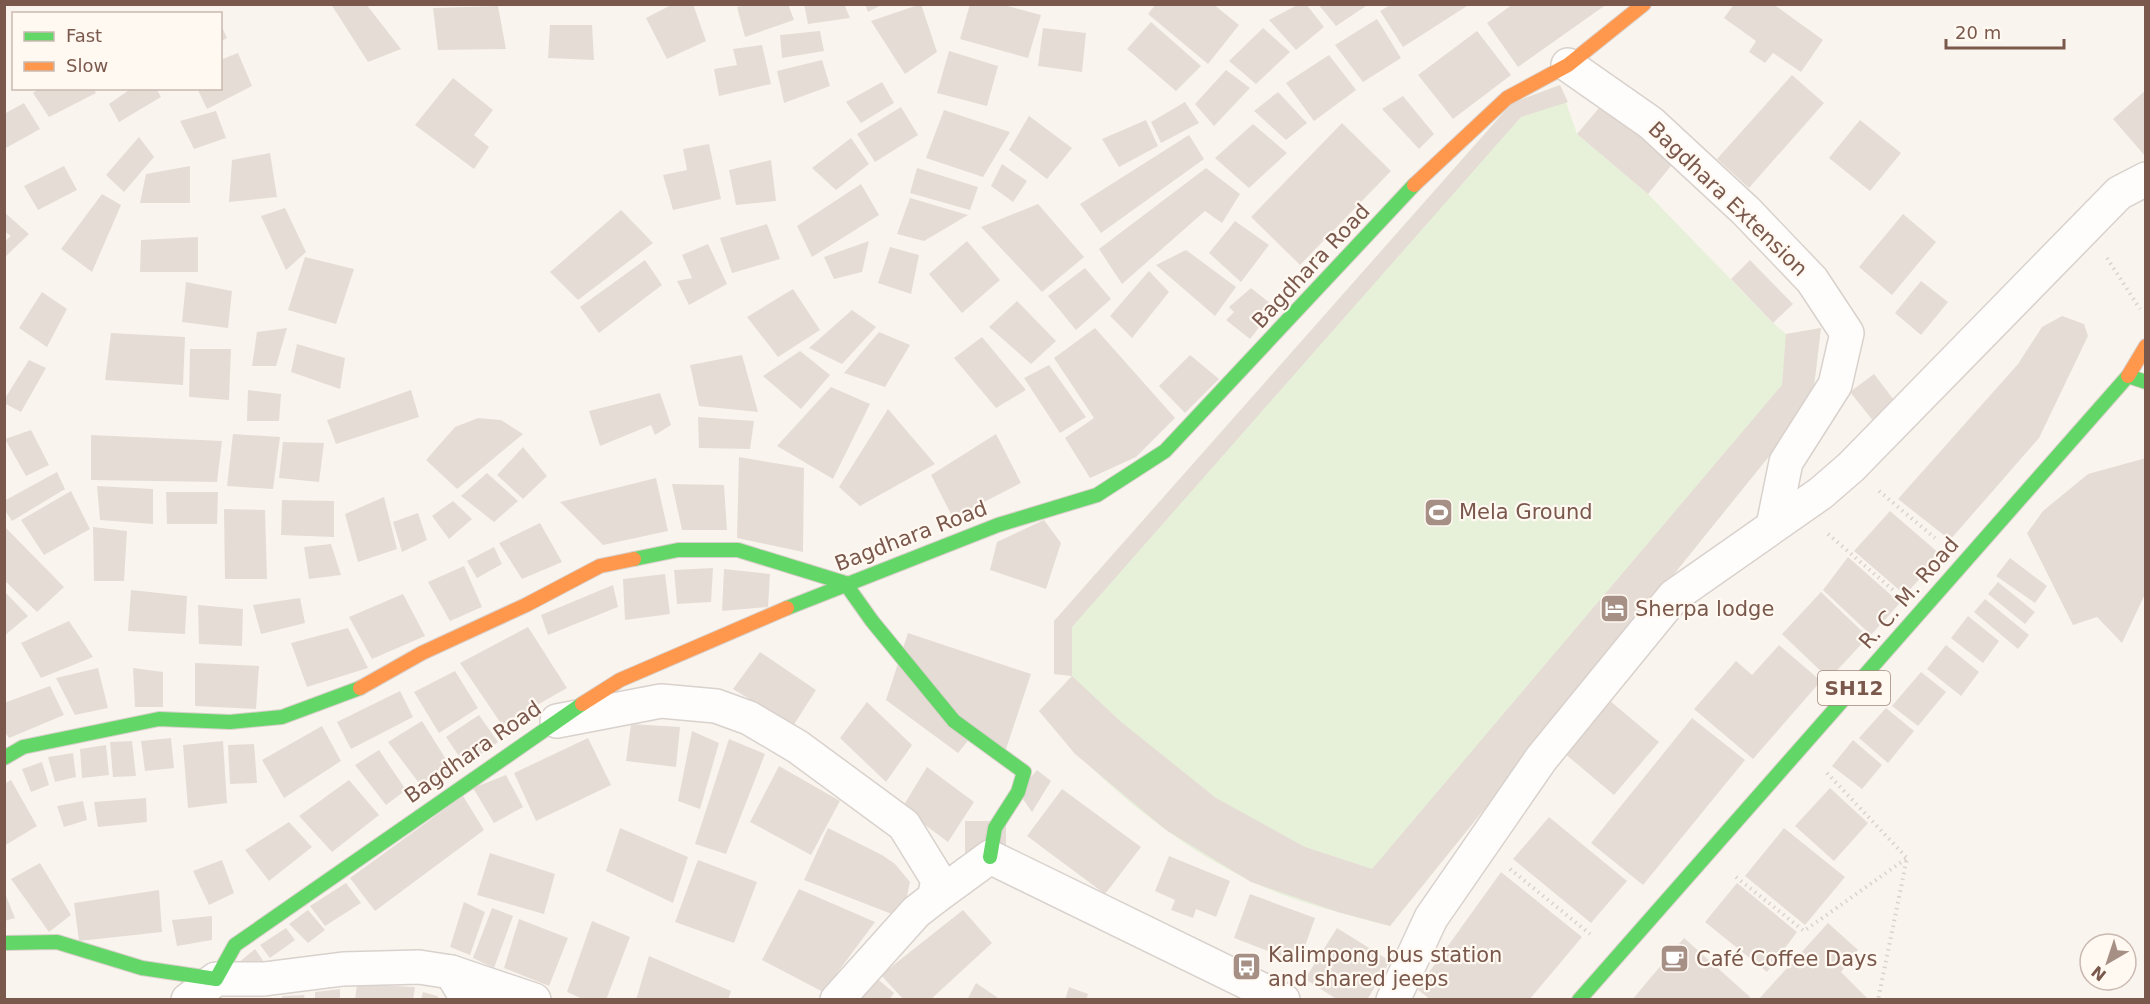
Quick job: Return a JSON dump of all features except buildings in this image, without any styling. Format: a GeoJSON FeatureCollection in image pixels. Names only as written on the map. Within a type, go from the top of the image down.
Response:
{"type":"FeatureCollection","features":[{"type":"Feature","properties":{"kind":"street","name":"Bagdhara Road"},"geometry":{"type":"LineString","coordinates":[[216,979],[235,945],[552,722],[620,680],[845,583],[998,525],[1097,495],[1166,451],[1419,180],[1507,98],[1568,65],[1644,4]]}},
{"type":"Feature","properties":{"kind":"street","name":"Bagdhara Extension"},"geometry":{"type":"LineString","coordinates":[[1568,65],[1652,123],[1746,211],[1812,280],[1847,333],[1835,385],[1786,462],[1785,517]]}},
{"type":"Feature","properties":{"kind":"street"},"geometry":{"type":"LineString","coordinates":[[1393,999],[1431,918],[1541,759],[1674,596],[1851,467],[2119,193],[2145,178]]}},
{"type":"Feature","properties":{"kind":"street","name":"R. C. M. Road"},"geometry":{"type":"LineString","coordinates":[[1579,999],[2128,376],[2145,346]]}},
{"type":"Feature","properties":{"kind":"street"},"geometry":{"type":"LineString","coordinates":[[2128,376],[2145,382]]}},
{"type":"Feature","properties":{"kind":"street"},"geometry":{"type":"LineString","coordinates":[[4,758],[23,747],[159,719],[230,722],[282,717],[355,691],[422,653],[526,605],[600,566],[678,550],[738,550],[845,583],[872,621],[954,721],[1024,772],[1018,792],[994,828],[990,857],[916,912],[837,999]]}},
{"type":"Feature","properties":{"kind":"street"},"geometry":{"type":"LineString","coordinates":[[552,722],[661,701],[716,706],[749,718],[798,747],[904,825],[938,880],[934,898]]}},
{"type":"Feature","properties":{"kind":"street"},"geometry":{"type":"LineString","coordinates":[[990,857],[1283,999]]}},
{"type":"Feature","properties":{"kind":"street"},"geometry":{"type":"LineString","coordinates":[[4,943],[57,942],[142,968],[216,979],[264,979],[343,969],[408,967],[451,972],[534,999]]}},
{"type":"Feature","properties":{"kind":"street"},"geometry":{"type":"LineString","coordinates":[[451,972],[468,999]]}},
{"type":"Feature","properties":{"kind":"street"},"geometry":{"type":"LineString","coordinates":[[188,999],[216,979]]}},
{"type":"Feature","properties":{"kind":"path"},"geometry":{"type":"LineString","coordinates":[[2086,226],[2145,318]]}},
{"type":"Feature","properties":{"kind":"path"},"geometry":{"type":"LineString","coordinates":[[1851,467],[1964,563]]}},
{"type":"Feature","properties":{"kind":"path"},"geometry":{"type":"LineString","coordinates":[[1785,517],[1919,613]]}},
{"type":"Feature","properties":{"kind":"path"},"geometry":{"type":"LineString","coordinates":[[1802,746],[1907,858]]}},
{"type":"Feature","properties":{"kind":"path"},"geometry":{"type":"LineString","coordinates":[[1481,846],[1617,956]]}},
{"type":"Feature","properties":{"kind":"path"},"geometry":{"type":"LineString","coordinates":[[1708,854],[1804,931],[1907,858]]}},
{"type":"Feature","properties":{"kind":"path"},"geometry":{"type":"LineString","coordinates":[[1878,999],[1907,858]]}},
{"type":"Feature","properties":{"kind":"green space","name":"Mela Ground"},"geometry":{"type":"Polygon","coordinates":[[[1560,85],[1577,134],[1648,194],[1773,323],[1786,334],[1821,328],[1812,403],[1390,926],[1302,901],[1251,881],[1192,848],[1136,807],[1110,784],[1085,761],[1039,711],[1072,676],[1054,674],[1054,621],[1512,103],[1560,85]]]}},
{"type":"Feature","properties":{"kind":"traffic: fast"},"geometry":{"type":"LineString","coordinates":[[787,608],[998,525],[1097,495],[1165,451],[1414,185]]}},
{"type":"Feature","properties":{"kind":"traffic: fast"},"geometry":{"type":"LineString","coordinates":[[1579,1000],[2128,376],[2146,382]]}},
{"type":"Feature","properties":{"kind":"traffic: fast"},"geometry":{"type":"LineString","coordinates":[[634,559],[678,550],[738,550],[845,583],[872,621],[954,721],[1024,772],[1018,792],[995,828],[990,857]]}},
{"type":"Feature","properties":{"kind":"traffic: fast"},"geometry":{"type":"LineString","coordinates":[[4,758],[23,747],[159,719],[230,722],[282,717],[360,688]]}},
{"type":"Feature","properties":{"kind":"traffic: fast"},"geometry":{"type":"LineString","coordinates":[[4,943],[57,942],[142,968],[216,979],[235,945],[582,704]]}},
{"type":"Feature","properties":{"kind":"traffic: slow"},"geometry":{"type":"LineString","coordinates":[[1414,185],[1507,98],[1568,65],[1644,4]]}},
{"type":"Feature","properties":{"kind":"traffic: slow"},"geometry":{"type":"LineString","coordinates":[[2128,376],[2146,346]]}},
{"type":"Feature","properties":{"kind":"traffic: slow"},"geometry":{"type":"LineString","coordinates":[[360,688],[422,653],[526,605],[600,566],[634,559]]}},
{"type":"Feature","properties":{"kind":"traffic: slow"},"geometry":{"type":"LineString","coordinates":[[582,704],[620,680],[787,608]]}},
{"type":"Feature","properties":{"kind":"place","name":"Mela Ground"},"geometry":{"type":"Point","coordinates":[1438,512]}},
{"type":"Feature","properties":{"kind":"place","name":"Sherpa lodge"},"geometry":{"type":"Point","coordinates":[1614,609]}},
{"type":"Feature","properties":{"kind":"place","name":"Café Coffee Days"},"geometry":{"type":"Point","coordinates":[1675,959]}},
{"type":"Feature","properties":{"kind":"place","name":"Kalimpong bus station and shared jeeps"},"geometry":{"type":"Point","coordinates":[1247,967]}}]}
